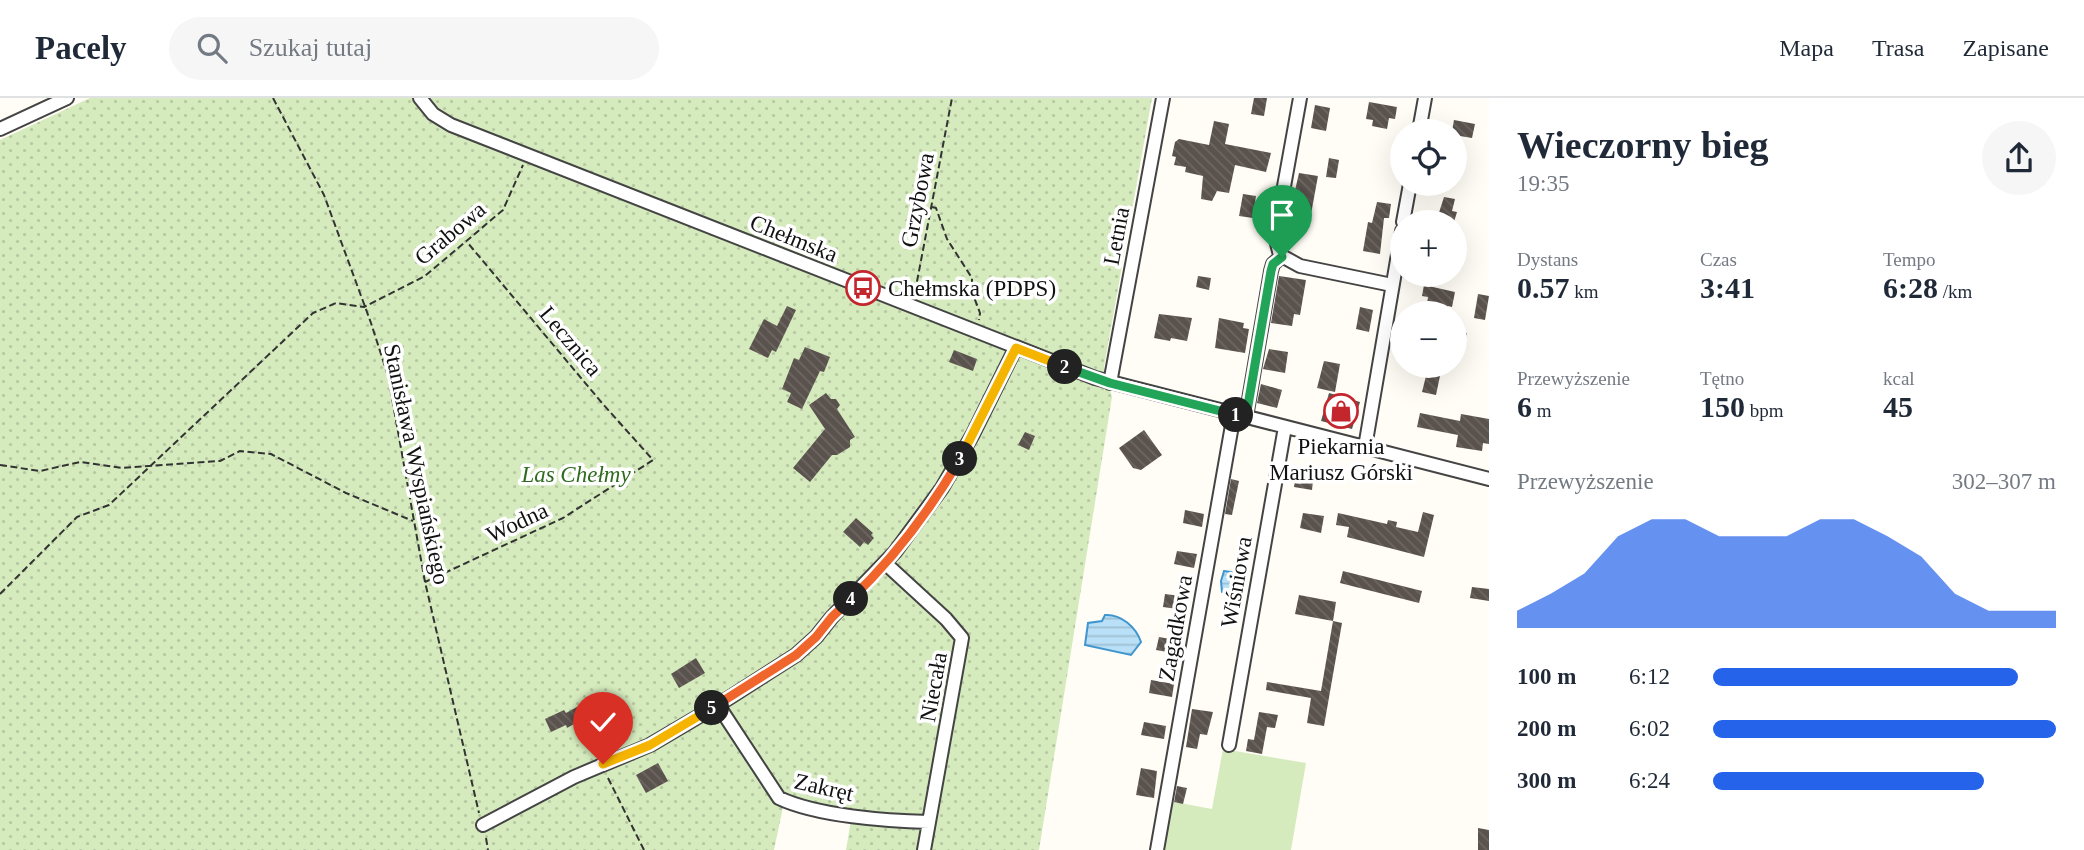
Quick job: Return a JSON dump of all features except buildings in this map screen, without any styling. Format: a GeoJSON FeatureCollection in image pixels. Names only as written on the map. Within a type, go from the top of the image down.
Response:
{"type":"FeatureCollection","features":[{"type":"Feature","properties":{"kind":"street"},"geometry":{"type":"LineString","coordinates":[[0,129],[67,98]]}},
{"type":"Feature","properties":{"kind":"street","name":"Chełmska"},"geometry":{"type":"LineString","coordinates":[[419,98],[433,114],[447,123],[1110,383],[1489,479]]}},
{"type":"Feature","properties":{"kind":"street","name":"Letnia"},"geometry":{"type":"LineString","coordinates":[[1110,383],[1163,98]]}},
{"type":"Feature","properties":{"kind":"street"},"geometry":{"type":"LineString","coordinates":[[1300,98],[1275,236],[1276,245],[1282,257],[1300,267],[1390,285]]}},
{"type":"Feature","properties":{"kind":"street"},"geometry":{"type":"LineString","coordinates":[[1421,119],[1424,98]]}},
{"type":"Feature","properties":{"kind":"street","name":"Zagadkowa"},"geometry":{"type":"LineString","coordinates":[[1157,850],[1240,416],[1271,271],[1273,264],[1282,257]]}},
{"type":"Feature","properties":{"kind":"street"},"geometry":{"type":"LineString","coordinates":[[1365,447],[1392,287]]}},
{"type":"Feature","properties":{"kind":"street"},"geometry":{"type":"LineString","coordinates":[[483,825],[601,765],[650,745],[796,655],[885,563],[914,528],[947,480],[1016,348]]}},
{"type":"Feature","properties":{"kind":"street","name":"Wiśniowa"},"geometry":{"type":"LineString","coordinates":[[1229,745],[1285,427]]}},
{"type":"Feature","properties":{"kind":"street","name":"Niecała"},"geometry":{"type":"LineString","coordinates":[[885,563],[946,619],[962,638],[924,850]]}},
{"type":"Feature","properties":{"kind":"street","name":"Zakręt"},"geometry":{"type":"LineString","coordinates":[[718,705],[779,799],[856,816],[929,822]]}},
{"type":"Feature","properties":{"kind":"path","name":"Stanisława Wyspiańskiego"},"geometry":{"type":"LineString","coordinates":[[273,98],[324,195],[388,376],[425,582],[488,850]]}},
{"type":"Feature","properties":{"kind":"path","name":"Grzybowa"},"geometry":{"type":"LineString","coordinates":[[913,307],[952,98]]}},
{"type":"Feature","properties":{"kind":"path","name":"Grabowa"},"geometry":{"type":"LineString","coordinates":[[364,307],[425,276],[503,210],[528,155]]}},
{"type":"Feature","properties":{"kind":"path"},"geometry":{"type":"LineString","coordinates":[[932,207],[936,208],[947,239],[972,278],[972,292],[980,324]]}},
{"type":"Feature","properties":{"kind":"path","name":"Lecznica"},"geometry":{"type":"LineString","coordinates":[[467,241],[653,460]]}},
{"type":"Feature","properties":{"kind":"path"},"geometry":{"type":"LineString","coordinates":[[0,594],[77,517],[109,505],[313,313],[336,303],[364,307]]}},
{"type":"Feature","properties":{"kind":"path"},"geometry":{"type":"LineString","coordinates":[[0,465],[40,471],[80,462],[121,467],[151,466],[220,461],[240,451],[271,454],[346,494],[413,521]]}},
{"type":"Feature","properties":{"kind":"path","name":"Wodna"},"geometry":{"type":"LineString","coordinates":[[425,582],[563,518],[653,460]]}},
{"type":"Feature","properties":{"kind":"path"},"geometry":{"type":"LineString","coordinates":[[601,765],[644,850]]}},
{"type":"Feature","properties":{"kind":"green space","name":"Las Chełmy"},"geometry":{"type":"Polygon","coordinates":[[[90,98],[1152,98],[1104,367],[1112,397],[1039,850],[846,850],[851,820],[783,807],[774,850],[0,850],[0,140],[90,98]]]}},
{"type":"Feature","properties":{"kind":"green space"},"geometry":{"type":"Polygon","coordinates":[[[1223,749],[1306,763],[1291,850],[1161,850],[1169,801],[1212,809],[1223,749]]]}},
{"type":"Feature","properties":{"kind":"water"},"geometry":{"type":"Polygon","coordinates":[[[1224,571],[1238,575],[1239,587],[1234,595],[1222,592],[1224,571]]]}},
{"type":"Feature","properties":{"kind":"water"},"geometry":{"type":"Polygon","coordinates":[[[1105,615],[1122,619],[1136,631],[1141,642],[1131,655],[1085,645],[1088,623],[1102,621],[1105,615]]]}},
{"type":"Feature","properties":{"kind":"place","name":"Chełmska (PDPS)"},"geometry":{"type":"Point","coordinates":[863,288]}},
{"type":"Feature","properties":{"kind":"place","name":"Piekarnia Mariusz Górski"},"geometry":{"type":"Point","coordinates":[1341,411]}},
{"type":"Feature","properties":{"kind":"route"},"geometry":{"type":"LineString","coordinates":[[603,764],[650,745],[718,705],[757,677],[796,655],[816,637],[895,552],[942,488],[973,434],[1016,348],[1110,383],[1246,417],[1271,271],[1273,264],[1282,257]]}}]}
